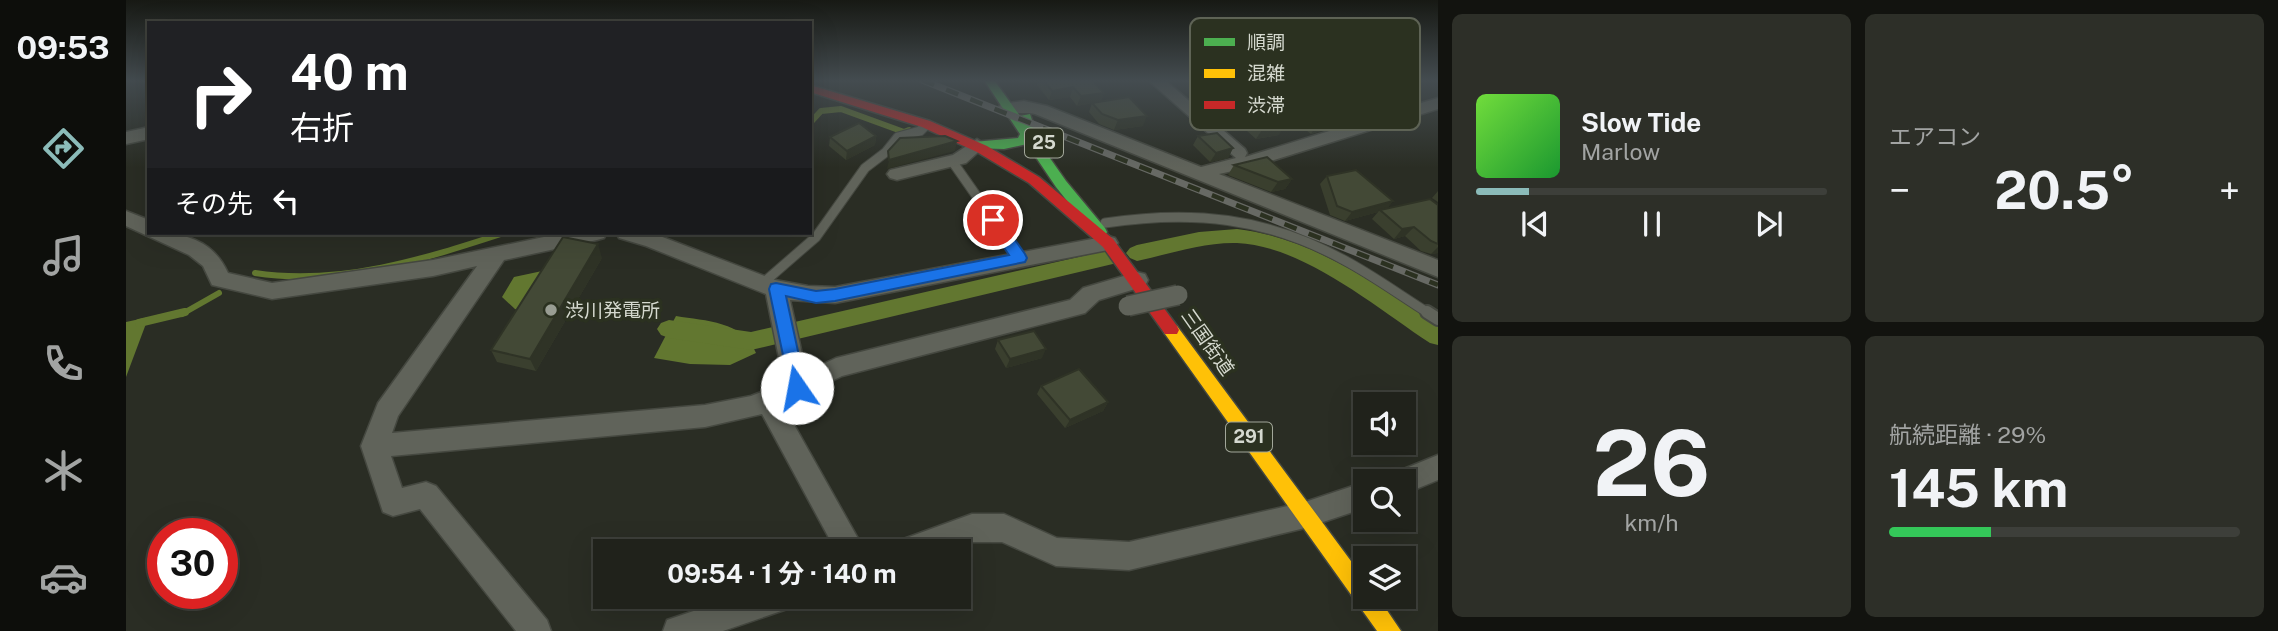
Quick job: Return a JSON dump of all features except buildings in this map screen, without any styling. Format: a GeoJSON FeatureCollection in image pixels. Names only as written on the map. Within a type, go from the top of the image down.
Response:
{"type":"FeatureCollection","features":[{"type":"Feature","properties":{"kind":"main road","name":"291"},"geometry":{"type":"LineString","coordinates":[[877,109],[976,145],[1037,182],[1095,235],[1107,233],[1091,205],[1035,162],[1004,145],[911,109]]}},
{"type":"Feature","properties":{"kind":"main road"},"geometry":{"type":"LineString","coordinates":[[955,125],[987,132],[1002,131],[1012,123],[1016,111]]}},
{"type":"Feature","properties":{"kind":"main road","name":"三国街道"},"geometry":{"type":"LineString","coordinates":[[1016,111],[1027,135],[1061,184],[1107,233],[1134,292],[1390,631]]}},
{"type":"Feature","properties":{"kind":"main road","name":"三国街道"},"geometry":{"type":"LineString","coordinates":[[1016,111],[1091,205]]}},
{"type":"Feature","properties":{"kind":"main road"},"geometry":{"type":"LineString","coordinates":[[976,145],[1004,145],[1023,141],[1027,135]]}},
{"type":"Feature","properties":{"kind":"street"},"geometry":{"type":"LineString","coordinates":[[1016,111],[1041,110],[1438,269]]}},
{"type":"Feature","properties":{"kind":"street"},"geometry":{"type":"LineString","coordinates":[[1213,130],[1248,162]]}},
{"type":"Feature","properties":{"kind":"street"},"geometry":{"type":"LineString","coordinates":[[1204,176],[1208,170],[1248,162],[1354,130]]}},
{"type":"Feature","properties":{"kind":"street"},"geometry":{"type":"LineString","coordinates":[[126,138],[147,133]]}},
{"type":"Feature","properties":{"kind":"street"},"geometry":{"type":"LineString","coordinates":[[897,174],[952,161],[976,145]]}},
{"type":"Feature","properties":{"kind":"street"},"geometry":{"type":"LineString","coordinates":[[126,218],[147,227]]}},
{"type":"Feature","properties":{"kind":"street"},"geometry":{"type":"LineString","coordinates":[[631,235],[770,286],[816,297],[1020,258],[1107,233]]}},
{"type":"Feature","properties":{"kind":"street"},"geometry":{"type":"LineString","coordinates":[[164,235],[205,253],[216,264],[220,279],[272,291],[433,268],[587,235]]}},
{"type":"Feature","properties":{"kind":"street"},"geometry":{"type":"LineString","coordinates":[[498,253],[387,411],[374,446],[393,503],[426,495],[536,631]]}},
{"type":"Feature","properties":{"kind":"street"},"geometry":{"type":"LineString","coordinates":[[770,286],[797,388]]}},
{"type":"Feature","properties":{"kind":"street"},"geometry":{"type":"LineString","coordinates":[[374,446],[705,416],[767,400],[836,368],[1077,307],[1091,294],[1134,292],[1178,295]]}},
{"type":"Feature","properties":{"kind":"street"},"geometry":{"type":"LineString","coordinates":[[767,400],[845,539]]}},
{"type":"Feature","properties":{"kind":"street"},"geometry":{"type":"LineString","coordinates":[[1416,477],[1438,467]]}},
{"type":"Feature","properties":{"kind":"street"},"geometry":{"type":"LineString","coordinates":[[941,539],[972,528],[1004,528],[1056,551],[1129,556],[1305,515],[1353,499]]}},
{"type":"Feature","properties":{"kind":"street"},"geometry":{"type":"LineString","coordinates":[[687,630],[746,609]]}},
{"type":"Feature","properties":{"kind":"lane"},"geometry":{"type":"LineString","coordinates":[[770,286],[816,237],[865,168],[886,152],[898,137],[915,133],[926,125]]}},
{"type":"Feature","properties":{"kind":"lane"},"geometry":{"type":"LineString","coordinates":[[952,161],[1020,258]]}},
{"type":"Feature","properties":{"kind":"lane"},"geometry":{"type":"LineString","coordinates":[[1107,233],[1181,214],[1205,215],[1263,227],[1331,253],[1438,318]]}},
{"type":"Feature","properties":{"kind":"shaded area"},"geometry":{"type":"Polygon","coordinates":[[[561,267],[532,315],[515,309],[502,297],[514,277],[561,267]]]}},
{"type":"Feature","properties":{"kind":"shaded area"},"geometry":{"type":"Polygon","coordinates":[[[676,316],[711,321],[733,329],[750,342],[756,353],[730,365],[690,364],[654,358],[676,316]]]}},
{"type":"Feature","properties":{"kind":"shaded area"},"geometry":{"type":"Polygon","coordinates":[[[149,317],[147,321],[126,377],[126,322],[149,317]]]}},
{"type":"Feature","properties":{"kind":"waterway"},"geometry":{"type":"LineString","coordinates":[[812,121],[821,111],[837,109]]}},
{"type":"Feature","properties":{"kind":"waterway"},"geometry":{"type":"LineString","coordinates":[[842,109],[904,132],[909,130]]}},
{"type":"Feature","properties":{"kind":"waterway"},"geometry":{"type":"LineString","coordinates":[[255,273],[287,276],[350,273],[412,261],[498,235]]}},
{"type":"Feature","properties":{"kind":"waterway"},"geometry":{"type":"LineString","coordinates":[[1137,253],[1212,238],[1237,236],[1262,239],[1314,259],[1368,290],[1438,336]]}},
{"type":"Feature","properties":{"kind":"waterway"},"geometry":{"type":"LineString","coordinates":[[669,329],[751,341],[1109,258]]}},
{"type":"Feature","properties":{"kind":"waterway"},"geometry":{"type":"LineString","coordinates":[[182,314],[219,293]]}},
{"type":"Feature","properties":{"kind":"waterway"},"geometry":{"type":"LineString","coordinates":[[139,323],[185,312]]}},
{"type":"Feature","properties":{"kind":"railway"},"geometry":{"type":"LineString","coordinates":[[996,109],[1438,285]]}},
{"type":"Feature","properties":{"kind":"traffic: fast"},"geometry":{"type":"LineString","coordinates":[[1009,109],[1061,184],[1100,232]]}},
{"type":"Feature","properties":{"kind":"traffic: fast"},"geometry":{"type":"LineString","coordinates":[[977,145],[1004,145],[1023,141],[1029,129],[1026,117]]}},
{"type":"Feature","properties":{"kind":"traffic: slow"},"geometry":{"type":"LineString","coordinates":[[1171,330],[1390,631]]}},
{"type":"Feature","properties":{"kind":"traffic: jam"},"geometry":{"type":"LineString","coordinates":[[879,109],[926,124],[982,149],[1034,180],[1108,243],[1171,330]]}},
{"type":"Feature","properties":{"kind":"place","name":"渋川発電所"},"geometry":{"type":"Point","coordinates":[551,310]}},
{"type":"Feature","properties":{"kind":"route"},"geometry":{"type":"LineString","coordinates":[[797,388],[776,289],[816,297],[835,295],[1020,258],[993,220]]}}]}
